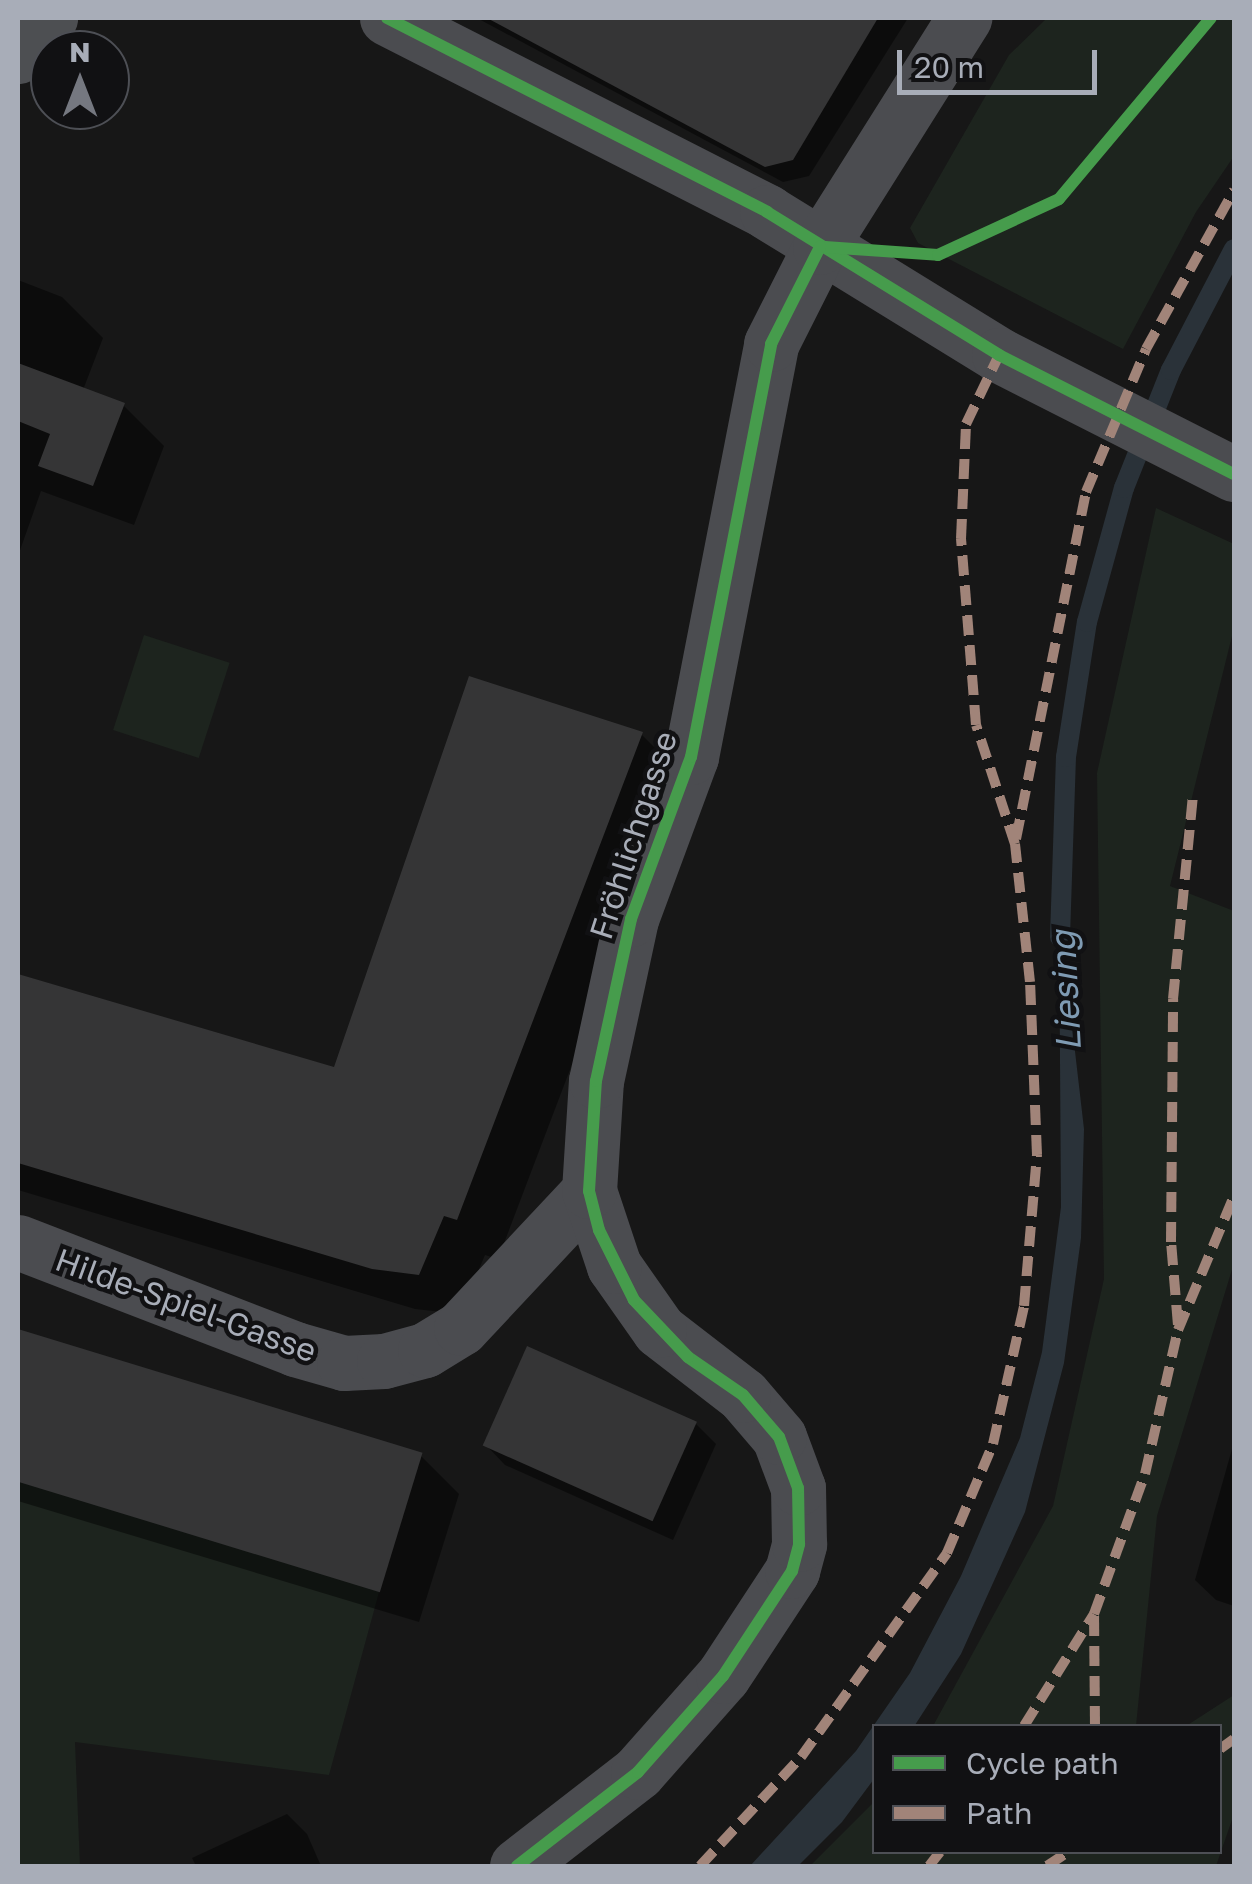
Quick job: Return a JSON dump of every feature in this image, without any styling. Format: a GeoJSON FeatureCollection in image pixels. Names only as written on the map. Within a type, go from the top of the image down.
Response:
{"type":"FeatureCollection","features":[{"type":"Feature","properties":{"kind":"main road"},"geometry":{"type":"LineString","coordinates":[[18,56],[50,18]]}},
{"type":"Feature","properties":{"kind":"street"},"geometry":{"type":"LineString","coordinates":[[388,18],[767,212],[1015,362],[1234,474]]}},
{"type":"Feature","properties":{"kind":"street","name":"Fröhlichgasse"},"geometry":{"type":"LineString","coordinates":[[518,1866],[638,1772],[723,1676],[792,1570],[799,1544],[798,1488],[779,1437],[743,1395],[688,1357],[634,1300],[599,1230],[589,1191],[596,1081],[631,919],[691,758],[771,344],[820,247],[964,18]]}},
{"type":"Feature","properties":{"kind":"street","name":"Hilde-Spiel-Gasse"},"geometry":{"type":"LineString","coordinates":[[18,1242],[295,1349],[344,1362],[384,1362],[424,1350],[461,1328],[589,1191]]}},
{"type":"Feature","properties":{"kind":"shaded area"},"geometry":{"type":"Polygon","coordinates":[[[1047,18],[1234,18],[1234,156],[1196,212],[1123,349],[918,243],[910,228],[1009,55],[1047,18]]]}},
{"type":"Feature","properties":{"kind":"shaded area"},"geometry":{"type":"Polygon","coordinates":[[[1156,508],[1234,544],[1234,628],[1170,886],[1234,911],[1234,1263],[1157,1516],[1136,1724],[934,1724],[1053,1506],[1104,1279],[1097,773],[1156,508]]]}},
{"type":"Feature","properties":{"kind":"shaded area"},"geometry":{"type":"Polygon","coordinates":[[[144,635],[230,663],[199,758],[113,730],[144,635]]]}},
{"type":"Feature","properties":{"kind":"shaded area"},"geometry":{"type":"Polygon","coordinates":[[[18,1475],[381,1585],[329,1775],[75,1742],[80,1866],[18,1866],[18,1475]]]}},
{"type":"Feature","properties":{"kind":"shaded area"},"geometry":{"type":"Polygon","coordinates":[[[1234,1695],[1234,1814],[1222,1849],[1222,1724],[1189,1724],[1234,1695]]]}},
{"type":"Feature","properties":{"kind":"shaded area"},"geometry":{"type":"Polygon","coordinates":[[[872,1804],[872,1854],[1220,1854],[1216,1866],[810,1866],[872,1804]]]}},
{"type":"Feature","properties":{"kind":"water"},"geometry":{"type":"Polygon","coordinates":[[[1059,913],[1084,1129],[1081,1238],[1064,1363],[1025,1512],[961,1654],[916,1724],[875,1724],[910,1673],[961,1576],[1020,1438],[1042,1352],[1061,1207],[1059,913]]]}},
{"type":"Feature","properties":{"kind":"water"},"geometry":{"type":"Polygon","coordinates":[[[872,1728],[872,1782],[842,1822],[798,1866],[750,1866],[856,1751],[872,1728]]]}},
{"type":"Feature","properties":{"kind":"building"},"geometry":{"type":"Polygon","coordinates":[[[487,18],[878,18],[793,160],[765,167],[487,18]]]}},
{"type":"Feature","properties":{"kind":"building"},"geometry":{"type":"Polygon","coordinates":[[[18,363],[125,403],[93,486],[38,466],[50,434],[18,421],[18,363]]]}},
{"type":"Feature","properties":{"kind":"building"},"geometry":{"type":"Polygon","coordinates":[[[469,676],[643,732],[457,1220],[444,1216],[419,1275],[372,1269],[18,1163],[18,974],[334,1067],[469,676]]]}},
{"type":"Feature","properties":{"kind":"building"},"geometry":{"type":"Polygon","coordinates":[[[18,1329],[423,1453],[380,1592],[18,1482],[18,1329]]]}},
{"type":"Feature","properties":{"kind":"building"},"geometry":{"type":"Polygon","coordinates":[[[527,1346],[697,1422],[653,1521],[483,1446],[527,1346]]]}},
{"type":"Feature","properties":{"kind":"waterway","name":"Liesing"},"geometry":{"type":"LineString","coordinates":[[1060,937],[1066,757],[1087,622],[1124,488],[1171,370],[1234,249]]}},
{"type":"Feature","properties":{"kind":"marked path"},"geometry":{"type":"LineString","coordinates":[[1016,839],[1086,492],[1146,349],[1234,190]]}},
{"type":"Feature","properties":{"kind":"marked path"},"geometry":{"type":"LineString","coordinates":[[700,1866],[801,1757],[947,1553],[993,1444],[1024,1306],[1037,1155],[1030,982],[1015,844],[976,725],[961,539],[966,424],[999,355]]}},
{"type":"Feature","properties":{"kind":"marked path"},"geometry":{"type":"LineString","coordinates":[[1178,1325],[1171,1242],[1173,999],[1193,794]]}},
{"type":"Feature","properties":{"kind":"marked path"},"geometry":{"type":"LineString","coordinates":[[1095,1724],[1094,1614],[1145,1474],[1178,1330],[1234,1196]]}},
{"type":"Feature","properties":{"kind":"marked path"},"geometry":{"type":"LineString","coordinates":[[1025,1724],[1094,1614]]}},
{"type":"Feature","properties":{"kind":"marked path"},"geometry":{"type":"LineString","coordinates":[[1222,1748],[1234,1739]]}},
{"type":"Feature","properties":{"kind":"marked path"},"geometry":{"type":"LineString","coordinates":[[929,1866],[938,1854]]}},
{"type":"Feature","properties":{"kind":"marked path"},"geometry":{"type":"LineString","coordinates":[[1047,1866],[1065,1854]]}},
{"type":"Feature","properties":{"kind":"cycle path"},"geometry":{"type":"LineString","coordinates":[[387,18],[767,212],[999,355],[1234,474]]}},
{"type":"Feature","properties":{"kind":"cycle path"},"geometry":{"type":"LineString","coordinates":[[825,247],[938,255],[1059,199],[1211,18]]}},
{"type":"Feature","properties":{"kind":"cycle path"},"geometry":{"type":"LineString","coordinates":[[517,1866],[638,1772],[723,1676],[792,1571],[799,1544],[798,1488],[779,1437],[743,1395],[688,1357],[634,1300],[599,1230],[589,1191],[596,1081],[631,919],[691,757],[771,344],[820,247]]}}]}
